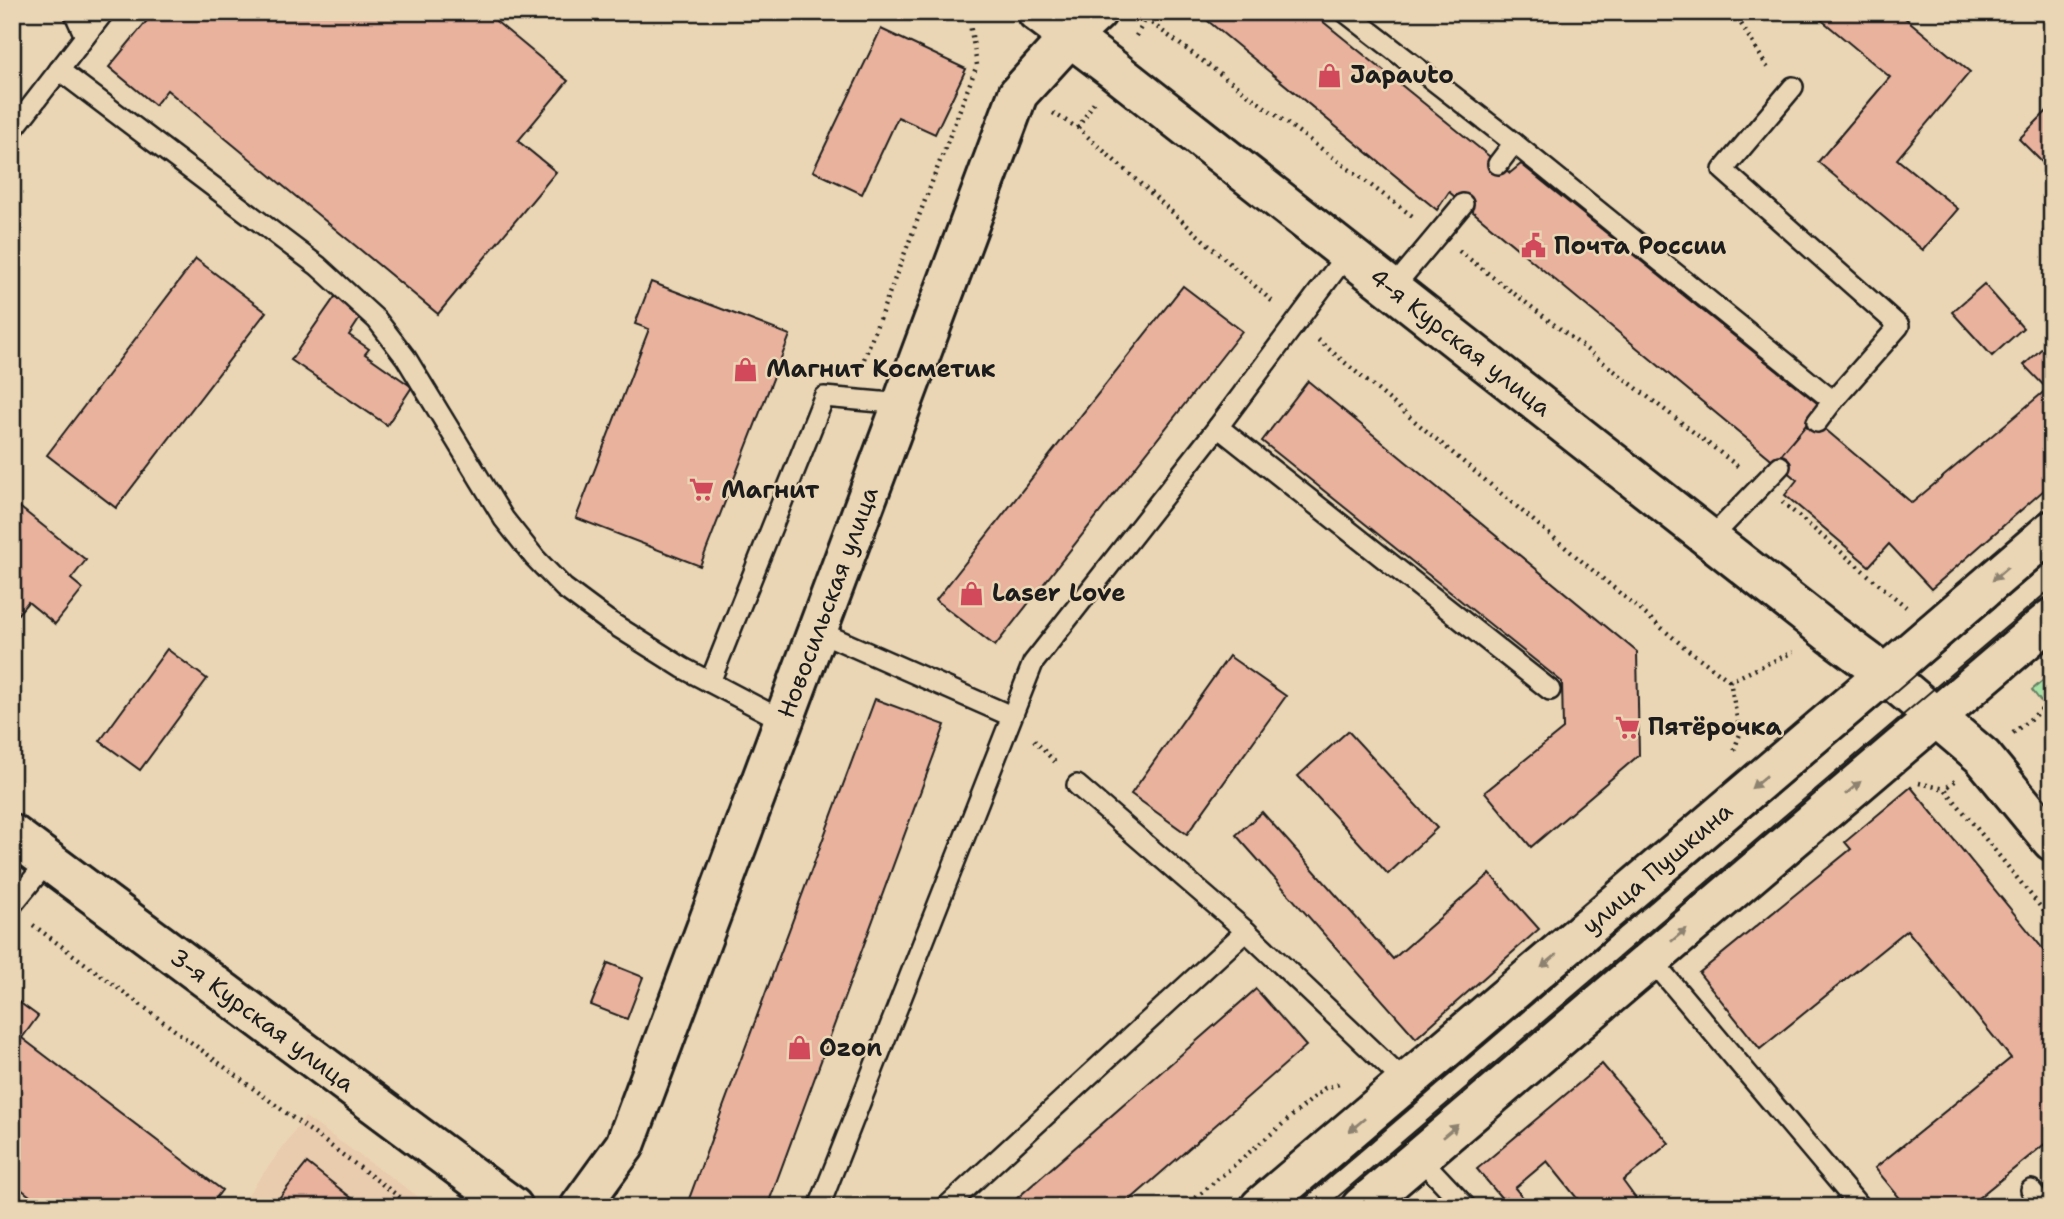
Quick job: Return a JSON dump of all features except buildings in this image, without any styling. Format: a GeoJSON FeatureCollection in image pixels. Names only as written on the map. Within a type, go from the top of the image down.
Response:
{"type":"FeatureCollection","features":[{"type":"Feature","properties":{"kind":"street","name":"4-я Курская улица"},"geometry":{"type":"LineString","coordinates":[[1037,12],[1084,25],[1346,254],[1885,674],[1983,757],[2052,841]]}},
{"type":"Feature","properties":{"kind":"street","name":"Новосильская улица"},"geometry":{"type":"LineString","coordinates":[[580,1207],[625,1145],[1018,94],[1084,25]]}},
{"type":"Feature","properties":{"kind":"street","name":"улица Пушкина"},"geometry":{"type":"LineString","coordinates":[[1260,1207],[2052,530]]}},
{"type":"Feature","properties":{"kind":"street"},"geometry":{"type":"LineString","coordinates":[[1361,1207],[2052,618]]}},
{"type":"Feature","properties":{"kind":"street","name":"3-я Курская улица"},"geometry":{"type":"LineString","coordinates":[[12,834],[513,1207]]}},
{"type":"Feature","properties":{"kind":"lane"},"geometry":{"type":"LineString","coordinates":[[74,12],[85,36]]}},
{"type":"Feature","properties":{"kind":"lane"},"geometry":{"type":"LineString","coordinates":[[12,131],[104,12]]}},
{"type":"Feature","properties":{"kind":"lane"},"geometry":{"type":"LineString","coordinates":[[1345,12],[1514,143],[1833,401]]}},
{"type":"Feature","properties":{"kind":"lane"},"geometry":{"type":"LineString","coordinates":[[59,70],[318,266],[377,320],[406,358],[504,519],[535,558],[564,588],[607,620],[683,668],[784,721]]}},
{"type":"Feature","properties":{"kind":"lane"},"geometry":{"type":"LineString","coordinates":[[1789,92],[1723,170],[1899,327],[1817,422]]}},
{"type":"Feature","properties":{"kind":"lane"},"geometry":{"type":"LineString","coordinates":[[1498,163],[1514,143]]}},
{"type":"Feature","properties":{"kind":"lane"},"geometry":{"type":"LineString","coordinates":[[1392,289],[1463,204]]}},
{"type":"Feature","properties":{"kind":"lane"},"geometry":{"type":"LineString","coordinates":[[819,1207],[1033,663],[1218,427],[1346,254]]}},
{"type":"Feature","properties":{"kind":"lane"},"geometry":{"type":"LineString","coordinates":[[710,682],[824,397],[903,404]]}},
{"type":"Feature","properties":{"kind":"lane"},"geometry":{"type":"LineString","coordinates":[[1218,427],[1550,690]]}},
{"type":"Feature","properties":{"kind":"lane"},"geometry":{"type":"LineString","coordinates":[[1711,538],[1780,466]]}},
{"type":"Feature","properties":{"kind":"lane"},"geometry":{"type":"LineString","coordinates":[[818,631],[1011,716]]}},
{"type":"Feature","properties":{"kind":"lane"},"geometry":{"type":"LineString","coordinates":[[1077,785],[1245,931],[1406,1083]]}},
{"type":"Feature","properties":{"kind":"lane"},"geometry":{"type":"LineString","coordinates":[[18,911],[48,861]]}},
{"type":"Feature","properties":{"kind":"lane"},"geometry":{"type":"LineString","coordinates":[[946,1207],[1245,931]]}},
{"type":"Feature","properties":{"kind":"lane"},"geometry":{"type":"LineString","coordinates":[[1651,959],[1860,1207]]}},
{"type":"Feature","properties":{"kind":"lane"},"geometry":{"type":"LineString","coordinates":[[1419,1157],[1466,1207]]}},
{"type":"Feature","properties":{"kind":"lane"},"geometry":{"type":"LineString","coordinates":[[2031,1190],[2045,1207]]}},
{"type":"Feature","properties":{"kind":"path"},"geometry":{"type":"LineString","coordinates":[[1136,36],[1150,12]]}},
{"type":"Feature","properties":{"kind":"path"},"geometry":{"type":"LineString","coordinates":[[1734,12],[1789,92]]}},
{"type":"Feature","properties":{"kind":"path"},"geometry":{"type":"LineString","coordinates":[[1146,19],[1438,235],[1763,485],[1909,609]]}},
{"type":"Feature","properties":{"kind":"path"},"geometry":{"type":"LineString","coordinates":[[849,399],[976,65],[970,24]]}},
{"type":"Feature","properties":{"kind":"path"},"geometry":{"type":"LineString","coordinates":[[1078,128],[1097,98]]}},
{"type":"Feature","properties":{"kind":"path"},"geometry":{"type":"LineString","coordinates":[[1046,109],[1078,128],[1296,322],[1684,646],[1730,681]]}},
{"type":"Feature","properties":{"kind":"path"},"geometry":{"type":"LineString","coordinates":[[1011,716],[1077,785]]}},
{"type":"Feature","properties":{"kind":"path"},"geometry":{"type":"LineString","coordinates":[[18,911],[413,1207]]}},
{"type":"Feature","properties":{"kind":"shaded area"},"geometry":{"type":"Polygon","coordinates":[[[305,1117],[433,1207],[239,1207],[305,1117]]]}},
{"type":"Feature","properties":{"kind":"green space"},"geometry":{"type":"Polygon","coordinates":[[[2052,673],[2052,716],[2032,690],[2052,673]]]}},
{"type":"Feature","properties":{"kind":"tram line"},"geometry":{"type":"LineString","coordinates":[[1295,1207],[2052,558]]}},
{"type":"Feature","properties":{"kind":"tram line"},"geometry":{"type":"LineString","coordinates":[[1326,1207],[2052,588]]}},
{"type":"Feature","properties":{"kind":"place","name":"Japauto"},"geometry":{"type":"Point","coordinates":[1330,75]}},
{"type":"Feature","properties":{"kind":"place","name":"Почта России"},"geometry":{"type":"Point","coordinates":[1534,246]}},
{"type":"Feature","properties":{"kind":"place","name":"Магнит Косметик"},"geometry":{"type":"Point","coordinates":[746,369]}},
{"type":"Feature","properties":{"kind":"place","name":"Магнит"},"geometry":{"type":"Point","coordinates":[701,490]}},
{"type":"Feature","properties":{"kind":"place","name":"Laser Love"},"geometry":{"type":"Point","coordinates":[972,593]}},
{"type":"Feature","properties":{"kind":"place","name":"Пятёрочка"},"geometry":{"type":"Point","coordinates":[1628,727]}},
{"type":"Feature","properties":{"kind":"place","name":"Ozon"},"geometry":{"type":"Point","coordinates":[799,1048]}}]}
